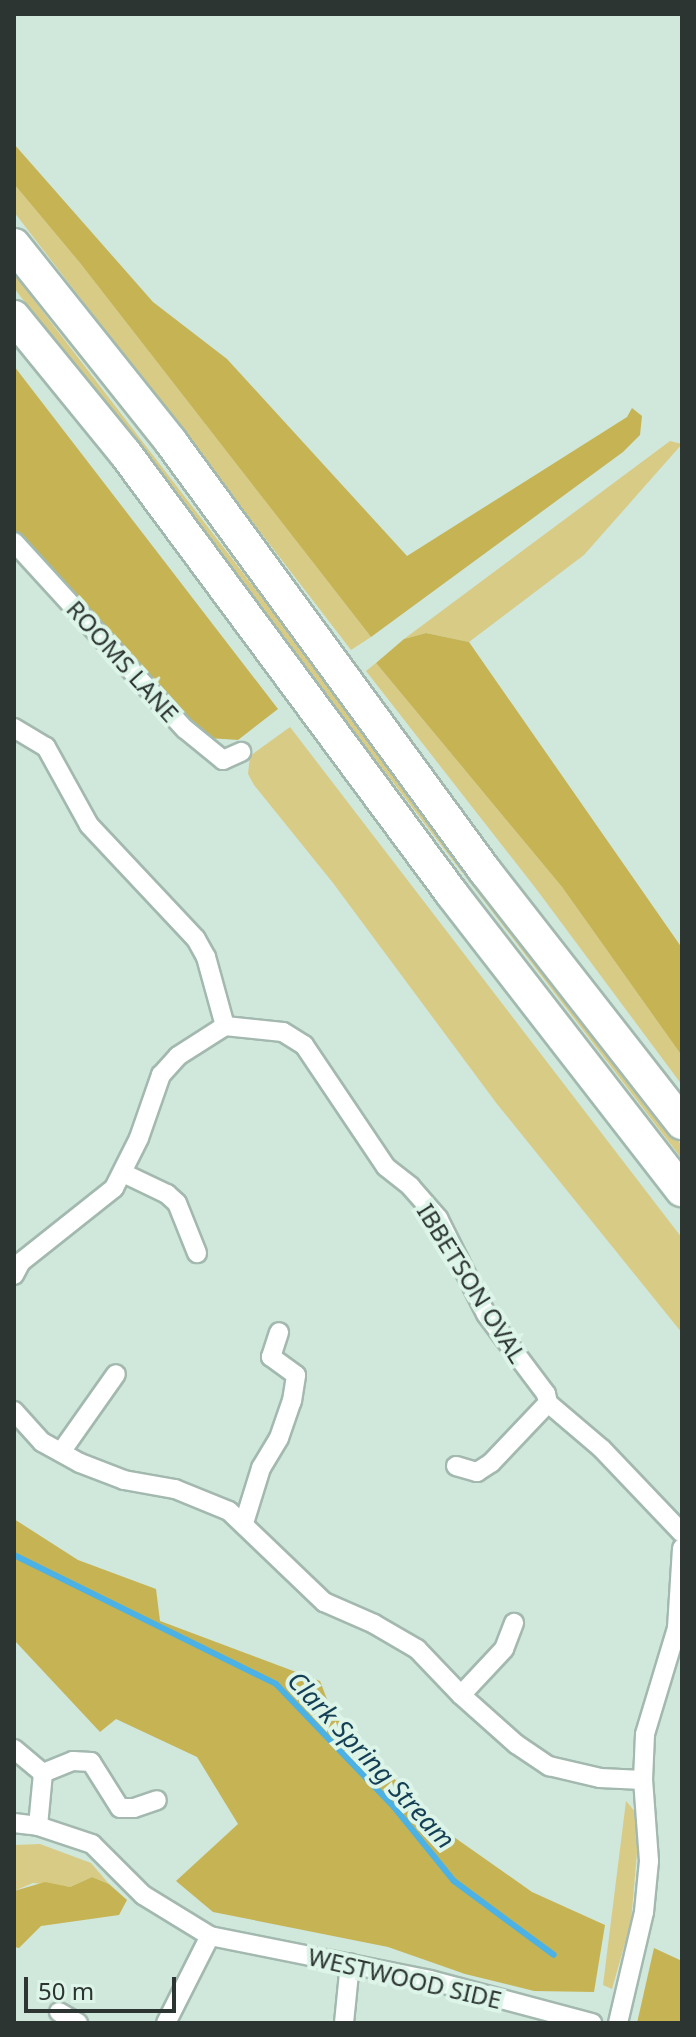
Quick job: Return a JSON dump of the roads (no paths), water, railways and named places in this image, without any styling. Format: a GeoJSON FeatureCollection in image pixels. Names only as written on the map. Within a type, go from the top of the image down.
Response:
{"type":"FeatureCollection","features":[{"type":"Feature","properties":{"kind":"highway"},"geometry":{"type":"LineString","coordinates":[[14,245],[171,442],[485,871],[682,1123]]}},
{"type":"Feature","properties":{"kind":"highway"},"geometry":{"type":"LineString","coordinates":[[14,317],[125,453],[452,894],[682,1190]]}},
{"type":"Feature","properties":{"kind":"street","name":"ROOMS LANE"},"geometry":{"type":"LineString","coordinates":[[14,542],[185,729],[223,760],[241,752]]}},
{"type":"Feature","properties":{"kind":"street"},"geometry":{"type":"LineString","coordinates":[[14,728],[46,747],[89,825],[196,939],[206,957],[225,1026],[178,1056],[161,1075],[123,1173],[114,1188],[16,1264]]}},
{"type":"Feature","properties":{"kind":"street","name":"IBBETSON OVAL"},"geometry":{"type":"LineString","coordinates":[[225,1026],[283,1032],[304,1045],[386,1167],[410,1186],[438,1218],[486,1314],[546,1394],[548,1403],[602,1449],[682,1533]]}},
{"type":"Feature","properties":{"kind":"street"},"geometry":{"type":"LineString","coordinates":[[123,1173],[167,1194],[177,1203],[197,1253]]}},
{"type":"Feature","properties":{"kind":"street"},"geometry":{"type":"LineString","coordinates":[[244,1523],[261,1468],[279,1438],[294,1388],[296,1375],[271,1357],[279,1332]]}},
{"type":"Feature","properties":{"kind":"street"},"geometry":{"type":"LineString","coordinates":[[61,1452],[116,1374]]}},
{"type":"Feature","properties":{"kind":"street"},"geometry":{"type":"LineString","coordinates":[[456,1466],[477,1472],[491,1463],[548,1403]]}},
{"type":"Feature","properties":{"kind":"street"},"geometry":{"type":"LineString","coordinates":[[14,1411],[42,1442],[61,1452],[124,1480],[175,1489],[229,1511],[291,1574],[324,1602],[374,1624],[417,1649],[461,1695],[516,1744],[549,1766],[600,1778],[643,1780]]}},
{"type":"Feature","properties":{"kind":"street"},"geometry":{"type":"LineString","coordinates":[[618,2023],[644,1912],[649,1861],[643,1780],[645,1734],[677,1628],[682,1548]]}},
{"type":"Feature","properties":{"kind":"street"},"geometry":{"type":"LineString","coordinates":[[461,1695],[504,1649],[514,1623]]}},
{"type":"Feature","properties":{"kind":"street"},"geometry":{"type":"LineString","coordinates":[[14,1749],[43,1773]]}},
{"type":"Feature","properties":{"kind":"street"},"geometry":{"type":"LineString","coordinates":[[43,1773],[73,1761],[91,1762],[120,1808],[134,1808],[157,1800]]}},
{"type":"Feature","properties":{"kind":"street"},"geometry":{"type":"LineString","coordinates":[[38,1826],[43,1773]]}},
{"type":"Feature","properties":{"kind":"street","name":"WESTWOOD SIDE"},"geometry":{"type":"LineString","coordinates":[[14,1823],[38,1826],[92,1844],[143,1895],[210,1936],[253,1948],[350,1963],[592,2023]]}},
{"type":"Feature","properties":{"kind":"street"},"geometry":{"type":"LineString","coordinates":[[166,2023],[210,1936]]}},
{"type":"Feature","properties":{"kind":"street"},"geometry":{"type":"LineString","coordinates":[[344,2023],[350,1963]]}},
{"type":"Feature","properties":{"kind":"street"},"geometry":{"type":"LineString","coordinates":[[59,2012],[78,2023]]}},
{"type":"Feature","properties":{"kind":"waterway","name":"Clark Spring Stream"},"geometry":{"type":"LineString","coordinates":[[14,1555],[276,1684],[394,1807],[454,1881],[554,1955]]}}]}
